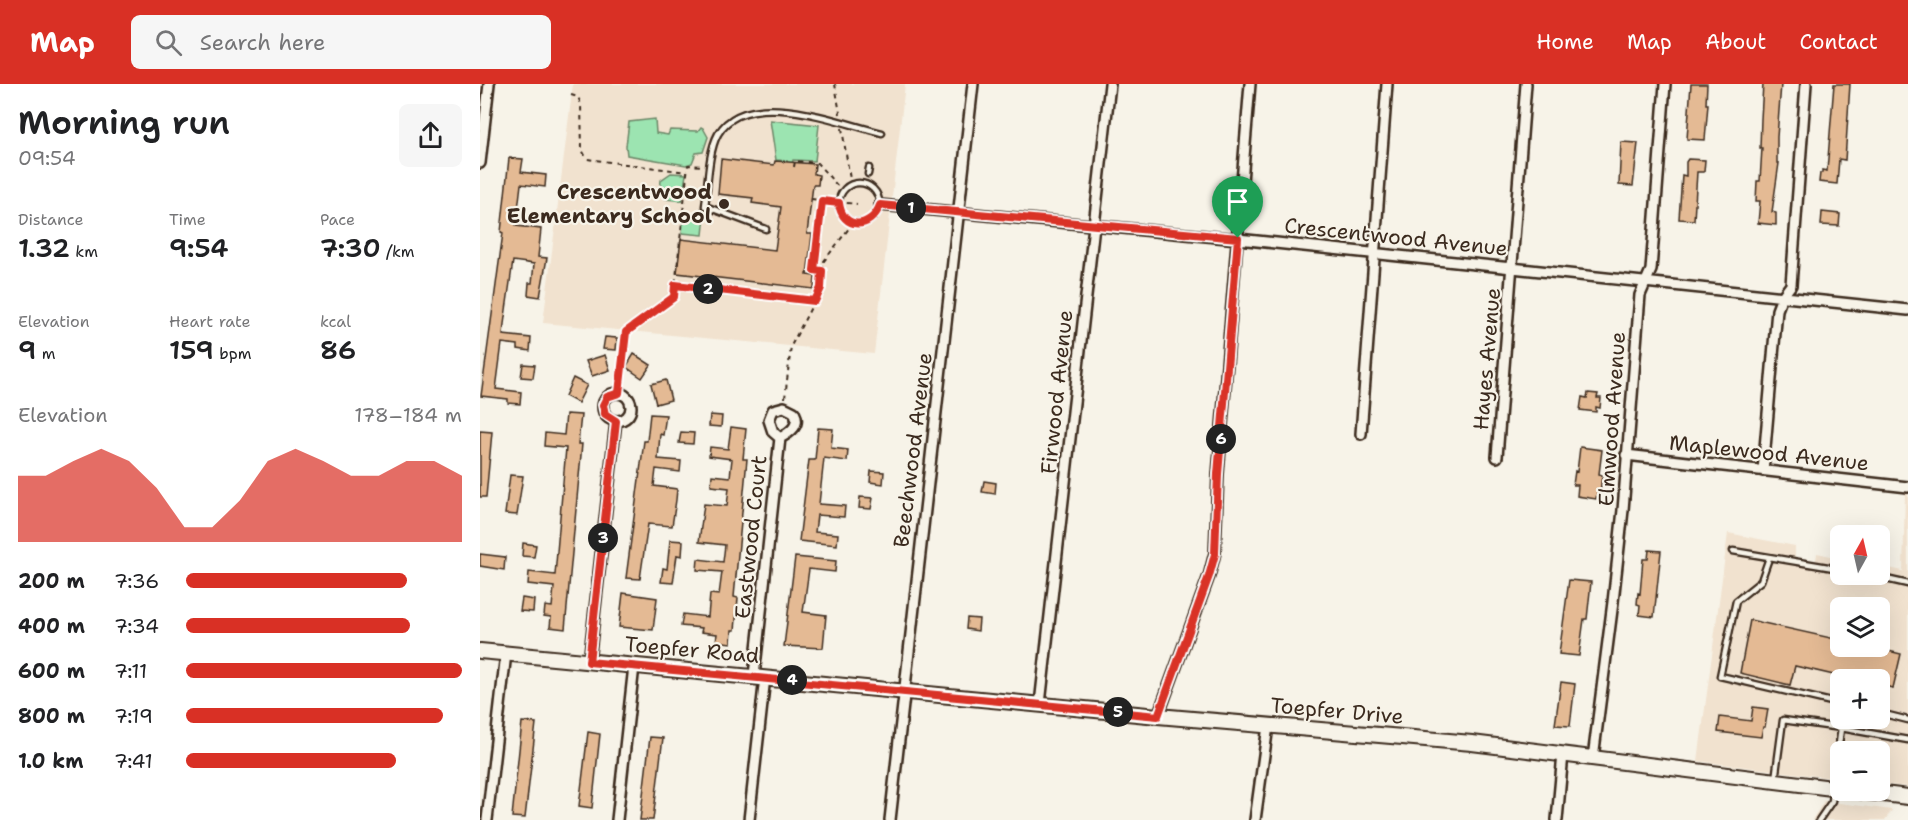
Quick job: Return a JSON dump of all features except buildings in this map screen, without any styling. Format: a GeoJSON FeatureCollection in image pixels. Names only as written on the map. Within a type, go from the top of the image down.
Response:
{"type":"FeatureCollection","features":[{"type":"Feature","properties":{"kind":"street"},"geometry":{"type":"LineString","coordinates":[[480,163],[489,84]]}},
{"type":"Feature","properties":{"kind":"street","name":"Beechwood Avenue"},"geometry":{"type":"LineString","coordinates":[[890,820],[973,84]]}},
{"type":"Feature","properties":{"kind":"street","name":"Firwood Avenue"},"geometry":{"type":"LineString","coordinates":[[1040,704],[1110,84]]}},
{"type":"Feature","properties":{"kind":"street"},"geometry":{"type":"LineString","coordinates":[[1158,716],[1215,554],[1218,474],[1250,84]]}},
{"type":"Feature","properties":{"kind":"street"},"geometry":{"type":"LineString","coordinates":[[1361,434],[1386,84]]}},
{"type":"Feature","properties":{"kind":"street","name":"Hayes Avenue"},"geometry":{"type":"LineString","coordinates":[[1497,457],[1526,84]]}},
{"type":"Feature","properties":{"kind":"street","name":"Elmwood Avenue"},"geometry":{"type":"LineString","coordinates":[[1593,758],[1614,602],[1640,295],[1651,270],[1665,84]]}},
{"type":"Feature","properties":{"kind":"street"},"geometry":{"type":"LineString","coordinates":[[1763,471],[1777,310],[1782,297],[1791,285],[1806,84]]}},
{"type":"Feature","properties":{"kind":"street","name":"Crescentwood Avenue"},"geometry":{"type":"LineString","coordinates":[[880,205],[1238,238],[1908,310]]}},
{"type":"Feature","properties":{"kind":"street"},"geometry":{"type":"LineString","coordinates":[[619,393],[628,398],[631,407],[628,416],[621,421],[616,421],[605,414],[603,405],[607,397],[619,393]]}},
{"type":"Feature","properties":{"kind":"street"},"geometry":{"type":"LineString","coordinates":[[589,662],[616,421]]}},
{"type":"Feature","properties":{"kind":"street","name":"Eastwood Court"},"geometry":{"type":"LineString","coordinates":[[749,820],[780,438]]}},
{"type":"Feature","properties":{"kind":"street","name":"Maplewood Avenue"},"geometry":{"type":"LineString","coordinates":[[1626,455],[1908,487]]}},
{"type":"Feature","properties":{"kind":"street","name":"Toepfer Road"},"geometry":{"type":"LineString","coordinates":[[480,651],[828,684]]}},
{"type":"Feature","properties":{"kind":"street"},"geometry":{"type":"LineString","coordinates":[[487,820],[506,653]]}},
{"type":"Feature","properties":{"kind":"street"},"geometry":{"type":"LineString","coordinates":[[617,820],[634,666]]}},
{"type":"Feature","properties":{"kind":"street","name":"Toepfer Drive"},"geometry":{"type":"LineString","coordinates":[[828,684],[1472,743],[1830,788]]}},
{"type":"Feature","properties":{"kind":"street"},"geometry":{"type":"LineString","coordinates":[[1255,820],[1268,726]]}},
{"type":"Feature","properties":{"kind":"street"},"geometry":{"type":"LineString","coordinates":[[1557,820],[1563,754]]}},
{"type":"Feature","properties":{"kind":"street"},"geometry":{"type":"LineString","coordinates":[[1890,795],[1908,797]]}},
{"type":"Feature","properties":{"kind":"lane"},"geometry":{"type":"LineString","coordinates":[[766,229],[705,206],[712,150],[718,134],[727,122],[745,111],[763,109],[826,117],[882,133]]}},
{"type":"Feature","properties":{"kind":"lane"},"geometry":{"type":"LineString","coordinates":[[856,183],[866,184],[878,196],[880,205],[877,214],[862,224],[853,223],[840,211],[839,203],[843,192],[851,186],[856,183]]}},
{"type":"Feature","properties":{"kind":"lane"},"geometry":{"type":"LineString","coordinates":[[1733,551],[1830,567]]}},
{"type":"Feature","properties":{"kind":"lane"},"geometry":{"type":"LineString","coordinates":[[1769,558],[1761,581],[1736,601],[1720,676],[1830,702]]}},
{"type":"Feature","properties":{"kind":"lane"},"geometry":{"type":"LineString","coordinates":[[1890,580],[1908,584]]}},
{"type":"Feature","properties":{"kind":"lane"},"geometry":{"type":"LineString","coordinates":[[1890,716],[1908,720]]}},
{"type":"Feature","properties":{"kind":"lane"},"geometry":{"type":"LineString","coordinates":[[1774,781],[1783,720],[1830,726]]}},
{"type":"Feature","properties":{"kind":"lane"},"geometry":{"type":"LineString","coordinates":[[1847,729],[1908,740]]}},
{"type":"Feature","properties":{"kind":"lane"},"geometry":{"type":"LineString","coordinates":[[1819,820],[1832,801]]}},
{"type":"Feature","properties":{"kind":"path"},"geometry":{"type":"LineString","coordinates":[[571,95],[578,97],[580,104],[582,150],[587,159],[687,172]]}},
{"type":"Feature","properties":{"kind":"path"},"geometry":{"type":"LineString","coordinates":[[794,167],[795,161],[817,163],[843,192]]}},
{"type":"Feature","properties":{"kind":"path"},"geometry":{"type":"LineString","coordinates":[[619,393],[626,332],[674,297],[688,165],[710,168]]}},
{"type":"Feature","properties":{"kind":"path"},"geometry":{"type":"LineString","coordinates":[[848,175],[851,186]]}},
{"type":"Feature","properties":{"kind":"path"},"geometry":{"type":"LineString","coordinates":[[811,199],[857,204]]}},
{"type":"Feature","properties":{"kind":"path"},"geometry":{"type":"LineString","coordinates":[[822,201],[814,270],[822,271]]}},
{"type":"Feature","properties":{"kind":"path"},"geometry":{"type":"LineString","coordinates":[[785,402],[791,346],[821,288],[825,261],[853,223]]}},
{"type":"Feature","properties":{"kind":"path"},"geometry":{"type":"LineString","coordinates":[[675,285],[815,301]]}},
{"type":"Feature","properties":{"kind":"shaded area","name":"Crescentwood Elementary School"},"geometry":{"type":"Polygon","coordinates":[[[573,84],[905,84],[874,354],[543,323],[573,84]]]}},
{"type":"Feature","properties":{"kind":"shaded area"},"geometry":{"type":"Polygon","coordinates":[[[1905,493],[1908,494],[1908,787],[1890,785],[1890,741],[1830,741],[1830,778],[1698,761],[1728,533],[1795,546],[1795,559],[1816,560],[1817,553],[1830,556],[1830,585],[1890,585],[1890,568],[1903,571],[1905,493]]]}},
{"type":"Feature","properties":{"kind":"shaded area"},"geometry":{"type":"Polygon","coordinates":[[[1824,801],[1892,810],[1885,820],[1812,820],[1824,801]]]}},
{"type":"Feature","properties":{"kind":"green space"},"geometry":{"type":"Polygon","coordinates":[[[655,119],[656,133],[668,135],[670,130],[698,131],[701,127],[703,128],[708,137],[703,152],[696,153],[692,163],[686,165],[627,155],[629,122],[655,119]]]}},
{"type":"Feature","properties":{"kind":"green space"},"geometry":{"type":"Polygon","coordinates":[[[770,120],[819,125],[815,161],[793,160],[792,166],[786,165],[787,161],[776,160],[770,120]]]}},
{"type":"Feature","properties":{"kind":"green space"},"geometry":{"type":"Polygon","coordinates":[[[671,173],[686,174],[682,201],[666,199],[660,192],[661,180],[671,173]]]}},
{"type":"Feature","properties":{"kind":"green space"},"geometry":{"type":"Polygon","coordinates":[[[684,214],[705,216],[703,235],[682,233],[684,214]]]}},
{"type":"Feature","properties":{"kind":"place","name":"Crescentwood Elementary School"},"geometry":{"type":"Point","coordinates":[724,204]}},
{"type":"Feature","properties":{"kind":"route"},"geometry":{"type":"LineString","coordinates":[[822,201],[839,203],[840,211],[845,218],[853,223],[862,224],[877,214],[880,205],[1238,238],[1218,474],[1215,554],[1158,716],[589,662],[616,421],[605,414],[603,405],[607,397],[619,393],[626,332],[674,297],[675,285],[815,301],[821,288],[822,271],[814,270],[822,201]]}}]}
